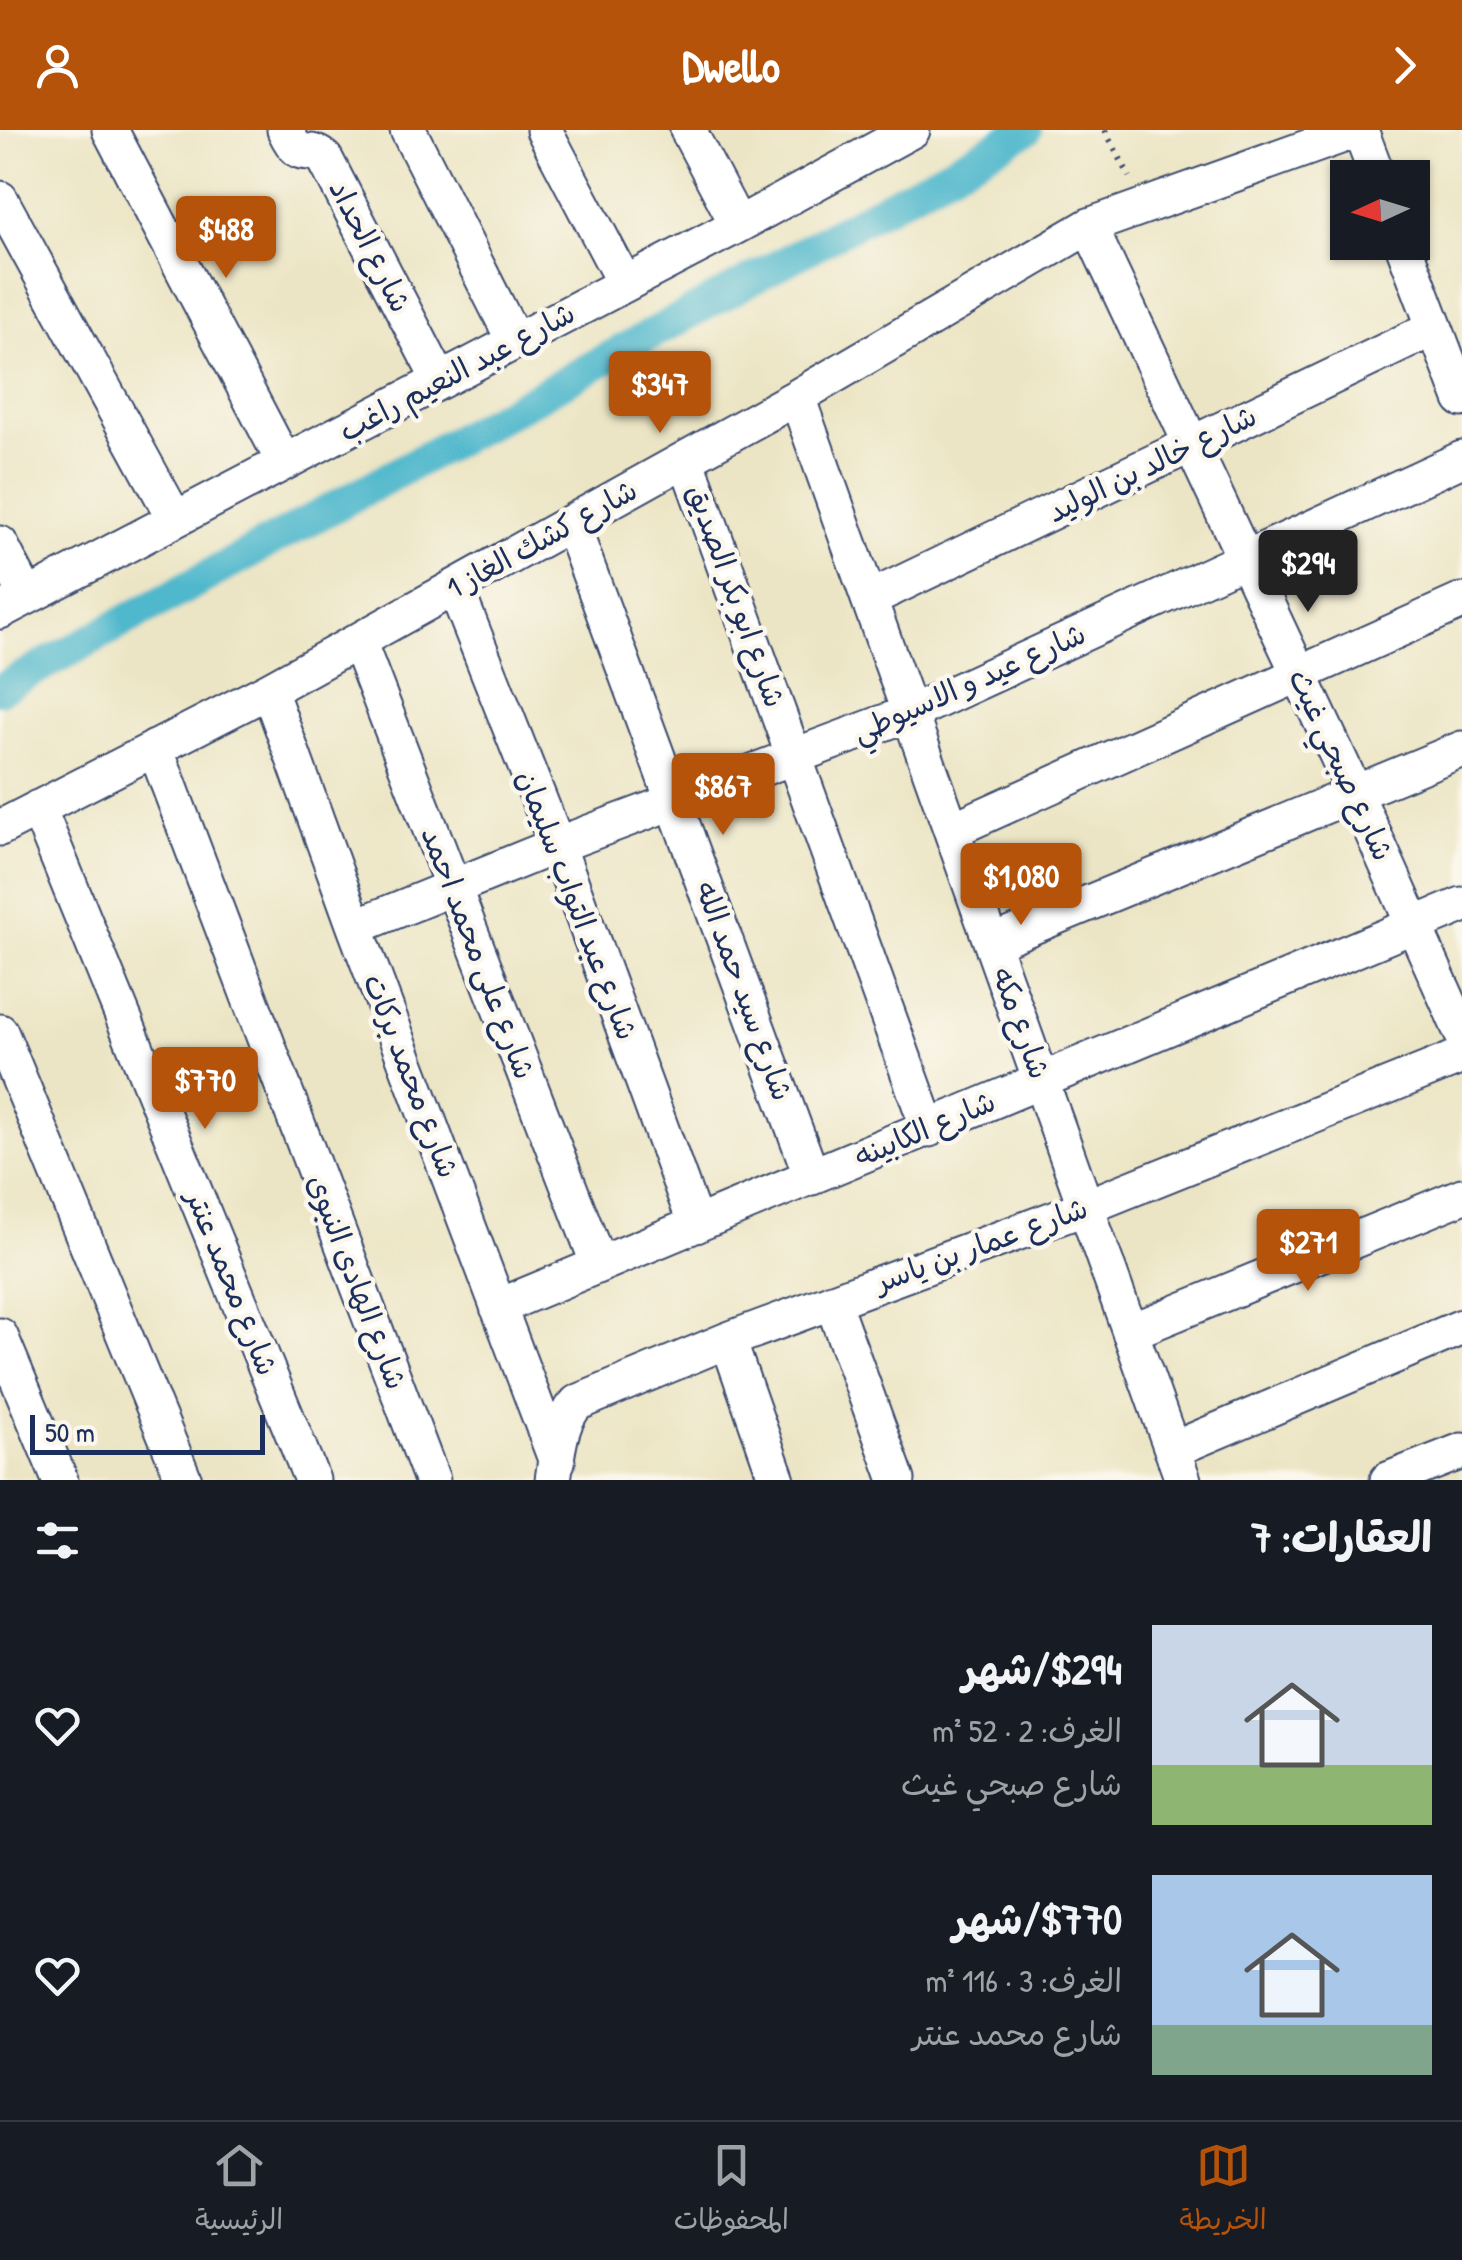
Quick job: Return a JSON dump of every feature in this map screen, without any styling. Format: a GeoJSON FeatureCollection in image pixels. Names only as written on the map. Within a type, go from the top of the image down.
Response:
{"type":"FeatureCollection","features":[{"type":"Feature","properties":{"kind":"street"},"geometry":{"type":"LineString","coordinates":[[110,130],[284,462]]}},
{"type":"Feature","properties":{"kind":"street","name":"شارع الحداد"},"geometry":{"type":"LineString","coordinates":[[284,130],[296,149],[318,153],[325,159],[440,381]]}},
{"type":"Feature","properties":{"kind":"street"},"geometry":{"type":"LineString","coordinates":[[408,130],[515,342]]}},
{"type":"Feature","properties":{"kind":"street"},"geometry":{"type":"LineString","coordinates":[[544,130],[625,284]]}},
{"type":"Feature","properties":{"kind":"street"},"geometry":{"type":"LineString","coordinates":[[688,130],[738,225]]}},
{"type":"Feature","properties":{"kind":"street","name":"شارع عبد النعيم راغب"},"geometry":{"type":"LineString","coordinates":[[14,603],[738,225],[852,144],[912,130]]}},
{"type":"Feature","properties":{"kind":"street"},"geometry":{"type":"LineString","coordinates":[[1359,130],[1371,160]]}},
{"type":"Feature","properties":{"kind":"street","name":"شارع كشك الغاز 1"},"geometry":{"type":"LineString","coordinates":[[0,828],[358,641],[797,397],[1089,226],[1359,130]]}},
{"type":"Feature","properties":{"kind":"street"},"geometry":{"type":"LineString","coordinates":[[0,199],[9,236],[176,519]]}},
{"type":"Feature","properties":{"kind":"street","name":"شارع صبحي غيث"},"geometry":{"type":"LineString","coordinates":[[1089,226],[1356,793],[1462,1033]]}},
{"type":"Feature","properties":{"kind":"street"},"geometry":{"type":"LineString","coordinates":[[1409,260],[1462,399]]}},
{"type":"Feature","properties":{"kind":"street","name":"شارع خالد بن الوليد"},"geometry":{"type":"LineString","coordinates":[[870,599],[1434,328]]}},
{"type":"Feature","properties":{"kind":"street","name":"شارع مكه"},"geometry":{"type":"LineString","coordinates":[[797,397],[1178,1465]]}},
{"type":"Feature","properties":{"kind":"street","name":"شارع ابو بكر الصديق"},"geometry":{"type":"LineString","coordinates":[[686,459],[929,1128]]}},
{"type":"Feature","properties":{"kind":"street","name":"شارع عيد و الاسيوطي"},"geometry":{"type":"LineString","coordinates":[[355,927],[556,845],[910,713],[1462,459]]}},
{"type":"Feature","properties":{"kind":"street","name":"شارع سيد حمد الله"},"geometry":{"type":"LineString","coordinates":[[571,523],[812,1177]]}},
{"type":"Feature","properties":{"kind":"street"},"geometry":{"type":"LineString","coordinates":[[0,544],[14,603]]}},
{"type":"Feature","properties":{"kind":"street","name":"شارع عبد التواب سليمان"},"geometry":{"type":"LineString","coordinates":[[455,587],[556,845],[696,1225]]}},
{"type":"Feature","properties":{"kind":"street"},"geometry":{"type":"LineString","coordinates":[[952,830],[1462,601]]}},
{"type":"Feature","properties":{"kind":"street","name":"شارع على محمد احمد"},"geometry":{"type":"LineString","coordinates":[[358,641],[599,1265]]}},
{"type":"Feature","properties":{"kind":"street","name":"شارع محمد بركات"},"geometry":{"type":"LineString","coordinates":[[268,690],[557,1473]]}},
{"type":"Feature","properties":{"kind":"street","name":"شارع الهادى النبوى"},"geometry":{"type":"LineString","coordinates":[[156,748],[432,1480]]}},
{"type":"Feature","properties":{"kind":"street"},"geometry":{"type":"LineString","coordinates":[[992,943],[1462,748]]}},
{"type":"Feature","properties":{"kind":"street","name":"شارع محمد عنتر"},"geometry":{"type":"LineString","coordinates":[[38,808],[312,1480]]}},
{"type":"Feature","properties":{"kind":"street","name":"شارع الكابينه"},"geometry":{"type":"LineString","coordinates":[[498,1307],[1462,905]]}},
{"type":"Feature","properties":{"kind":"street"},"geometry":{"type":"LineString","coordinates":[[0,1032],[184,1480]]}},
{"type":"Feature","properties":{"kind":"street","name":"شارع عمار بن ياسر"},"geometry":{"type":"LineString","coordinates":[[557,1473],[568,1413],[577,1403],[728,1340],[1086,1207],[1462,1056]]}},
{"type":"Feature","properties":{"kind":"street"},"geometry":{"type":"LineString","coordinates":[[1130,1332],[1462,1196]]}},
{"type":"Feature","properties":{"kind":"street"},"geometry":{"type":"LineString","coordinates":[[832,1301],[897,1480]]}},
{"type":"Feature","properties":{"kind":"street"},"geometry":{"type":"LineString","coordinates":[[1178,1465],[1462,1327]]}},
{"type":"Feature","properties":{"kind":"street"},"geometry":{"type":"LineString","coordinates":[[0,1336],[60,1480]]}},
{"type":"Feature","properties":{"kind":"street"},"geometry":{"type":"LineString","coordinates":[[728,1340],[777,1480]]}},
{"type":"Feature","properties":{"kind":"street"},"geometry":{"type":"LineString","coordinates":[[1388,1480],[1462,1451]]}},
{"type":"Feature","properties":{"kind":"path"},"geometry":{"type":"LineString","coordinates":[[1105,130],[1132,181]]}},
{"type":"Feature","properties":{"kind":"waterway"},"geometry":{"type":"LineString","coordinates":[[0,689],[1026,130]]}}]}
